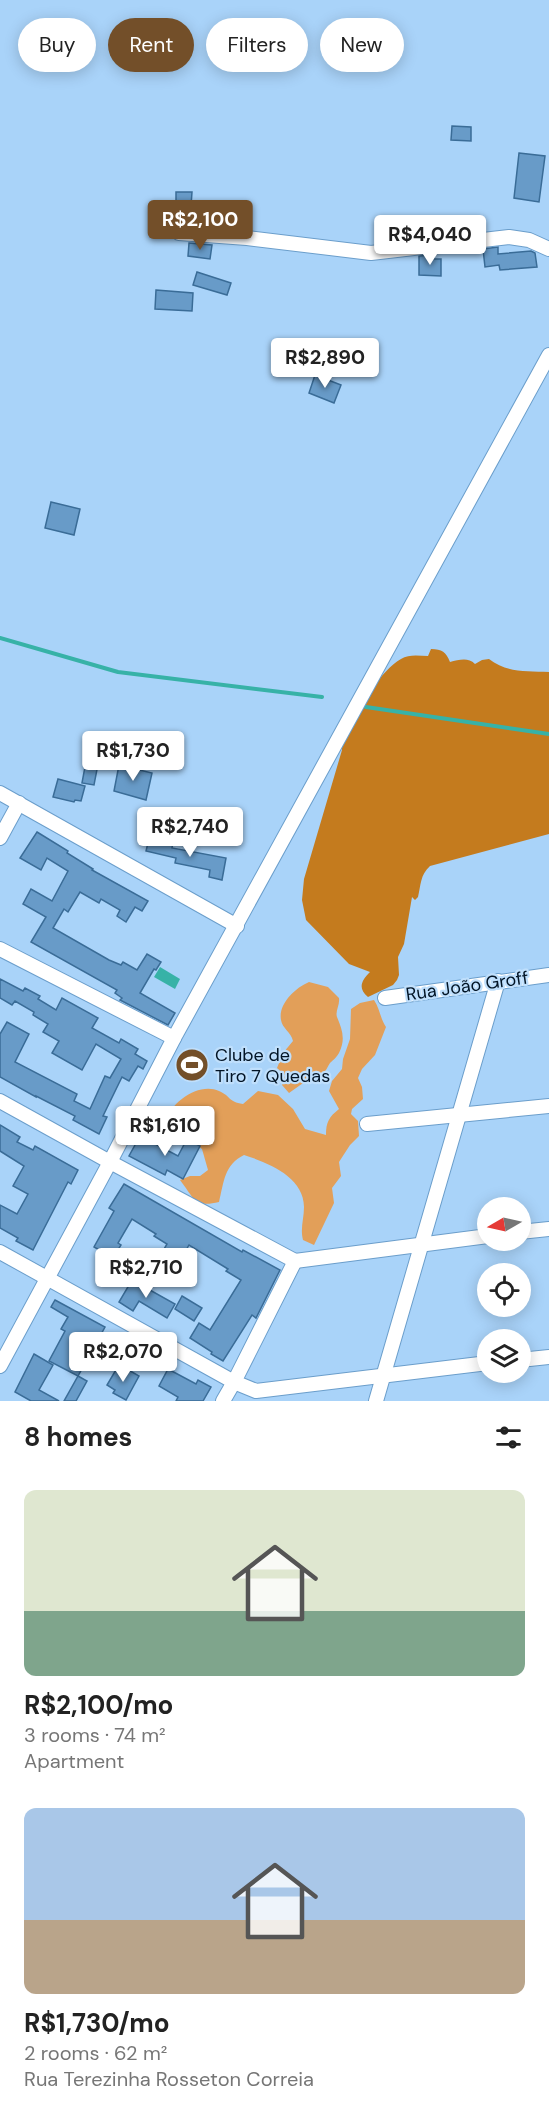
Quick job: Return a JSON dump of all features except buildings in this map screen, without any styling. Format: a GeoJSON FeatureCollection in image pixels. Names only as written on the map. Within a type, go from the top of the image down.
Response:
{"type":"FeatureCollection","features":[{"type":"Feature","properties":{"kind":"street"},"geometry":{"type":"LineString","coordinates":[[178,233],[246,238],[371,253],[509,237],[529,240],[549,249]]}},
{"type":"Feature","properties":{"kind":"street"},"geometry":{"type":"LineString","coordinates":[[0,1366],[174,1038],[549,355]]}},
{"type":"Feature","properties":{"kind":"street"},"geometry":{"type":"LineString","coordinates":[[0,793],[237,926]]}},
{"type":"Feature","properties":{"kind":"street"},"geometry":{"type":"LineString","coordinates":[[0,838],[19,803]]}},
{"type":"Feature","properties":{"kind":"street"},"geometry":{"type":"LineString","coordinates":[[0,949],[174,1038]]}},
{"type":"Feature","properties":{"kind":"street","name":"Rua João Groff"},"geometry":{"type":"LineString","coordinates":[[385,998],[549,975]]}},
{"type":"Feature","properties":{"kind":"street"},"geometry":{"type":"LineString","coordinates":[[376,1401],[498,981]]}},
{"type":"Feature","properties":{"kind":"street"},"geometry":{"type":"LineString","coordinates":[[0,1101],[295,1261],[477,1237]]}},
{"type":"Feature","properties":{"kind":"street"},"geometry":{"type":"LineString","coordinates":[[367,1124],[549,1106]]}},
{"type":"Feature","properties":{"kind":"street"},"geometry":{"type":"LineString","coordinates":[[531,1231],[549,1229]]}},
{"type":"Feature","properties":{"kind":"street"},"geometry":{"type":"LineString","coordinates":[[0,1252],[234,1382],[256,1391],[477,1364]]}},
{"type":"Feature","properties":{"kind":"street"},"geometry":{"type":"LineString","coordinates":[[223,1401],[295,1261]]}},
{"type":"Feature","properties":{"kind":"street"},"geometry":{"type":"LineString","coordinates":[[531,1358],[549,1356]]}},
{"type":"Feature","properties":{"kind":"shaded area"},"geometry":{"type":"Polygon","coordinates":[[[431,649],[443,652],[450,662],[466,660],[475,664],[489,659],[510,669],[549,672],[549,834],[430,866],[423,877],[418,897],[415,900],[412,897],[404,944],[398,957],[397,980],[393,985],[368,997],[362,984],[370,972],[349,964],[306,920],[302,900],[304,879],[342,750],[343,736],[349,724],[369,692],[394,664],[407,656],[428,656],[431,649]]]}},
{"type":"Feature","properties":{"kind":"shaded area"},"geometry":{"type":"Polygon","coordinates":[[[160,967],[180,979],[175,989],[154,977],[160,967]]]}},
{"type":"Feature","properties":{"kind":"shaded area"},"geometry":{"type":"Polygon","coordinates":[[[309,982],[328,987],[339,998],[337,1015],[343,1039],[338,1054],[324,1073],[320,1076],[313,1076],[289,1093],[282,1085],[285,1075],[277,1068],[283,1053],[293,1041],[282,1023],[282,1008],[298,988],[309,982]]]}},
{"type":"Feature","properties":{"kind":"shaded area"},"geometry":{"type":"Polygon","coordinates":[[[374,1000],[386,1027],[375,1055],[362,1069],[358,1078],[362,1087],[363,1099],[352,1109],[351,1114],[358,1121],[359,1136],[339,1162],[341,1176],[332,1188],[334,1203],[314,1245],[303,1240],[304,1207],[298,1187],[292,1179],[274,1167],[254,1158],[244,1155],[232,1164],[226,1175],[219,1202],[204,1204],[195,1200],[180,1180],[190,1176],[200,1176],[208,1170],[202,1149],[194,1143],[173,1144],[164,1141],[166,1121],[174,1107],[187,1096],[203,1089],[219,1091],[235,1102],[243,1104],[258,1091],[278,1095],[293,1109],[305,1129],[326,1135],[329,1120],[339,1109],[329,1091],[332,1081],[342,1069],[350,1039],[351,1009],[360,1003],[374,1000]]]}},
{"type":"Feature","properties":{"kind":"waterway"},"geometry":{"type":"LineString","coordinates":[[0,638],[118,672],[322,697]]}},
{"type":"Feature","properties":{"kind":"waterway"},"geometry":{"type":"LineString","coordinates":[[366,707],[549,734]]}},
{"type":"Feature","properties":{"kind":"place","name":"Clube de Tiro 7 Quedas"},"geometry":{"type":"Point","coordinates":[192,1065]}}]}
